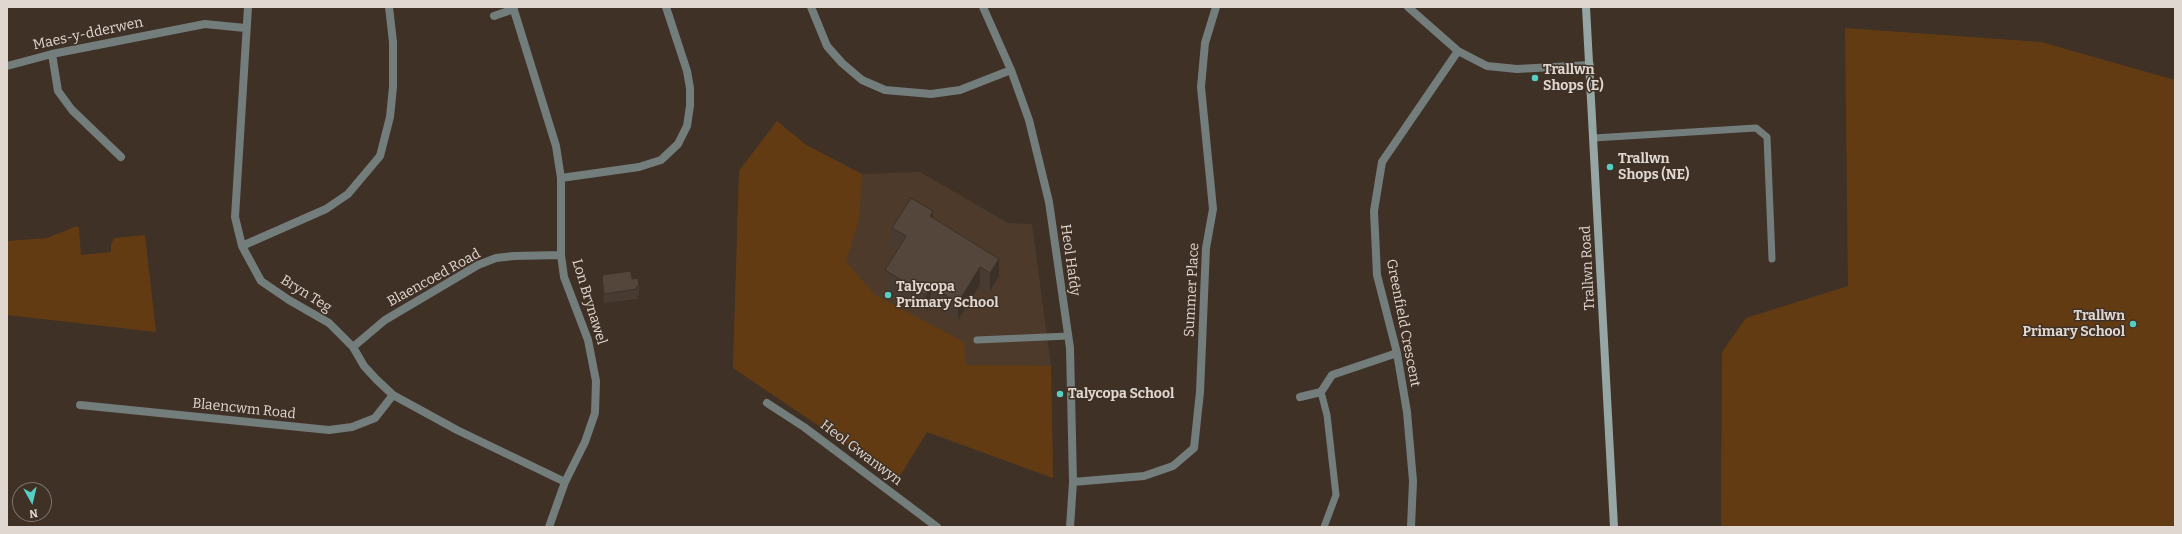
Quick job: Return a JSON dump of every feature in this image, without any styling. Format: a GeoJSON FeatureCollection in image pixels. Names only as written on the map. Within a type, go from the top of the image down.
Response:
{"type":"FeatureCollection","features":[{"type":"Feature","properties":{"kind":"street","name":"Bryn Teg"},"geometry":{"type":"LineString","coordinates":[[248,7],[235,217],[242,246],[261,281],[289,300],[329,323],[353,347],[364,366],[393,395],[457,430],[565,482]]}},
{"type":"Feature","properties":{"kind":"street"},"geometry":{"type":"LineString","coordinates":[[242,246],[326,209],[348,194],[364,177],[380,156],[390,117],[393,87],[393,42],[389,7]]}},
{"type":"Feature","properties":{"kind":"street"},"geometry":{"type":"LineString","coordinates":[[561,178],[639,167],[661,160],[678,144],[687,126],[690,106],[690,88],[687,71],[666,7]]}},
{"type":"Feature","properties":{"kind":"street"},"geometry":{"type":"LineString","coordinates":[[811,7],[827,46],[842,63],[862,80],[885,90],[931,94],[960,90],[1011,70]]}},
{"type":"Feature","properties":{"kind":"street","name":"Heol Hafdy"},"geometry":{"type":"LineString","coordinates":[[983,7],[1011,70],[1029,120],[1049,202],[1068,336],[1073,482],[1070,527]]}},
{"type":"Feature","properties":{"kind":"street","name":"Summer Place"},"geometry":{"type":"LineString","coordinates":[[1073,482],[1144,476],[1173,466],[1194,448],[1200,392],[1206,248],[1213,209],[1201,87],[1205,43],[1216,7]]}},
{"type":"Feature","properties":{"kind":"street"},"geometry":{"type":"LineString","coordinates":[[1408,7],[1458,51],[1487,66],[1517,69],[1590,65]]}},
{"type":"Feature","properties":{"kind":"street","name":"Trallwn Road"},"geometry":{"type":"LineString","coordinates":[[1586,7],[1614,527]]}},
{"type":"Feature","properties":{"kind":"street","name":"Lon Brynawel"},"geometry":{"type":"LineString","coordinates":[[494,16],[514,8],[556,146],[561,178],[561,255],[564,277],[588,340],[596,381],[595,413],[585,442],[565,482],[552,526]]}},
{"type":"Feature","properties":{"kind":"street","name":"Maes-y-dderwen"},"geometry":{"type":"LineString","coordinates":[[7,66],[52,54],[205,24],[246,28]]}},
{"type":"Feature","properties":{"kind":"street","name":"Greenfield Crescent"},"geometry":{"type":"LineString","coordinates":[[1411,527],[1413,481],[1407,412],[1397,353],[1377,275],[1374,210],[1382,162],[1458,51]]}},
{"type":"Feature","properties":{"kind":"street"},"geometry":{"type":"LineString","coordinates":[[52,54],[58,91],[72,110],[121,157]]}},
{"type":"Feature","properties":{"kind":"street","name":"Blaencoed Road"},"geometry":{"type":"LineString","coordinates":[[353,347],[386,320],[478,265],[496,258],[561,255]]}},
{"type":"Feature","properties":{"kind":"street"},"geometry":{"type":"LineString","coordinates":[[1300,397],[1321,392],[1332,374],[1397,353]]}},
{"type":"Feature","properties":{"kind":"street","name":"Blaencwm Road"},"geometry":{"type":"LineString","coordinates":[[80,405],[329,430],[352,427],[375,418],[393,395]]}},
{"type":"Feature","properties":{"kind":"street","name":"Heol Gwanwyn"},"geometry":{"type":"LineString","coordinates":[[767,403],[804,427],[937,527]]}},
{"type":"Feature","properties":{"kind":"lane"},"geometry":{"type":"LineString","coordinates":[[1594,138],[1756,128],[1767,137],[1772,259]]}},
{"type":"Feature","properties":{"kind":"lane"},"geometry":{"type":"LineString","coordinates":[[976,340],[1068,336]]}},
{"type":"Feature","properties":{"kind":"lane"},"geometry":{"type":"LineString","coordinates":[[1321,392],[1327,415],[1336,495],[1324,527]]}},
{"type":"Feature","properties":{"kind":"shaded area"},"geometry":{"type":"Polygon","coordinates":[[[1845,28],[2041,42],[2175,80],[2175,527],[1721,527],[1722,352],[1746,318],[1848,286],[1845,28]]]}},
{"type":"Feature","properties":{"kind":"shaded area","name":"Talycopa Primary School"},"geometry":{"type":"Polygon","coordinates":[[[777,121],[806,145],[862,174],[920,172],[1008,223],[1032,224],[1051,366],[1053,478],[927,432],[898,479],[733,368],[739,171],[777,121]]]}},
{"type":"Feature","properties":{"kind":"shaded area","name":"Talycopa Primary School"},"geometry":{"type":"Polygon","coordinates":[[[777,121],[806,145],[862,174],[859,219],[846,262],[875,295],[964,342],[966,365],[1051,366],[1053,478],[927,432],[898,479],[733,368],[739,171],[777,121]]]}},
{"type":"Feature","properties":{"kind":"shaded area"},"geometry":{"type":"Polygon","coordinates":[[[77,226],[79,228],[81,255],[111,252],[111,245],[114,238],[145,235],[156,332],[7,315],[7,241],[47,238],[77,226]]]}},
{"type":"Feature","properties":{"kind":"building"},"geometry":{"type":"Polygon","coordinates":[[[911,198],[933,211],[930,216],[999,259],[990,273],[980,267],[958,303],[931,286],[926,295],[885,270],[906,236],[892,228],[911,198]]]}},
{"type":"Feature","properties":{"kind":"building"},"geometry":{"type":"Polygon","coordinates":[[[631,271],[632,279],[638,278],[639,286],[636,287],[637,289],[604,294],[602,275],[631,271]]]}},
{"type":"Feature","properties":{"kind":"place","name":"Trallwn Shops (E)"},"geometry":{"type":"Point","coordinates":[1535,78]}},
{"type":"Feature","properties":{"kind":"place","name":"Trallwn Shops (NE)"},"geometry":{"type":"Point","coordinates":[1610,167]}},
{"type":"Feature","properties":{"kind":"place","name":"Talycopa Primary School"},"geometry":{"type":"Point","coordinates":[888,295]}},
{"type":"Feature","properties":{"kind":"place","name":"Trallwn Primary School"},"geometry":{"type":"Point","coordinates":[2133,324]}},
{"type":"Feature","properties":{"kind":"place","name":"Talycopa School"},"geometry":{"type":"Point","coordinates":[1060,394]}}]}
